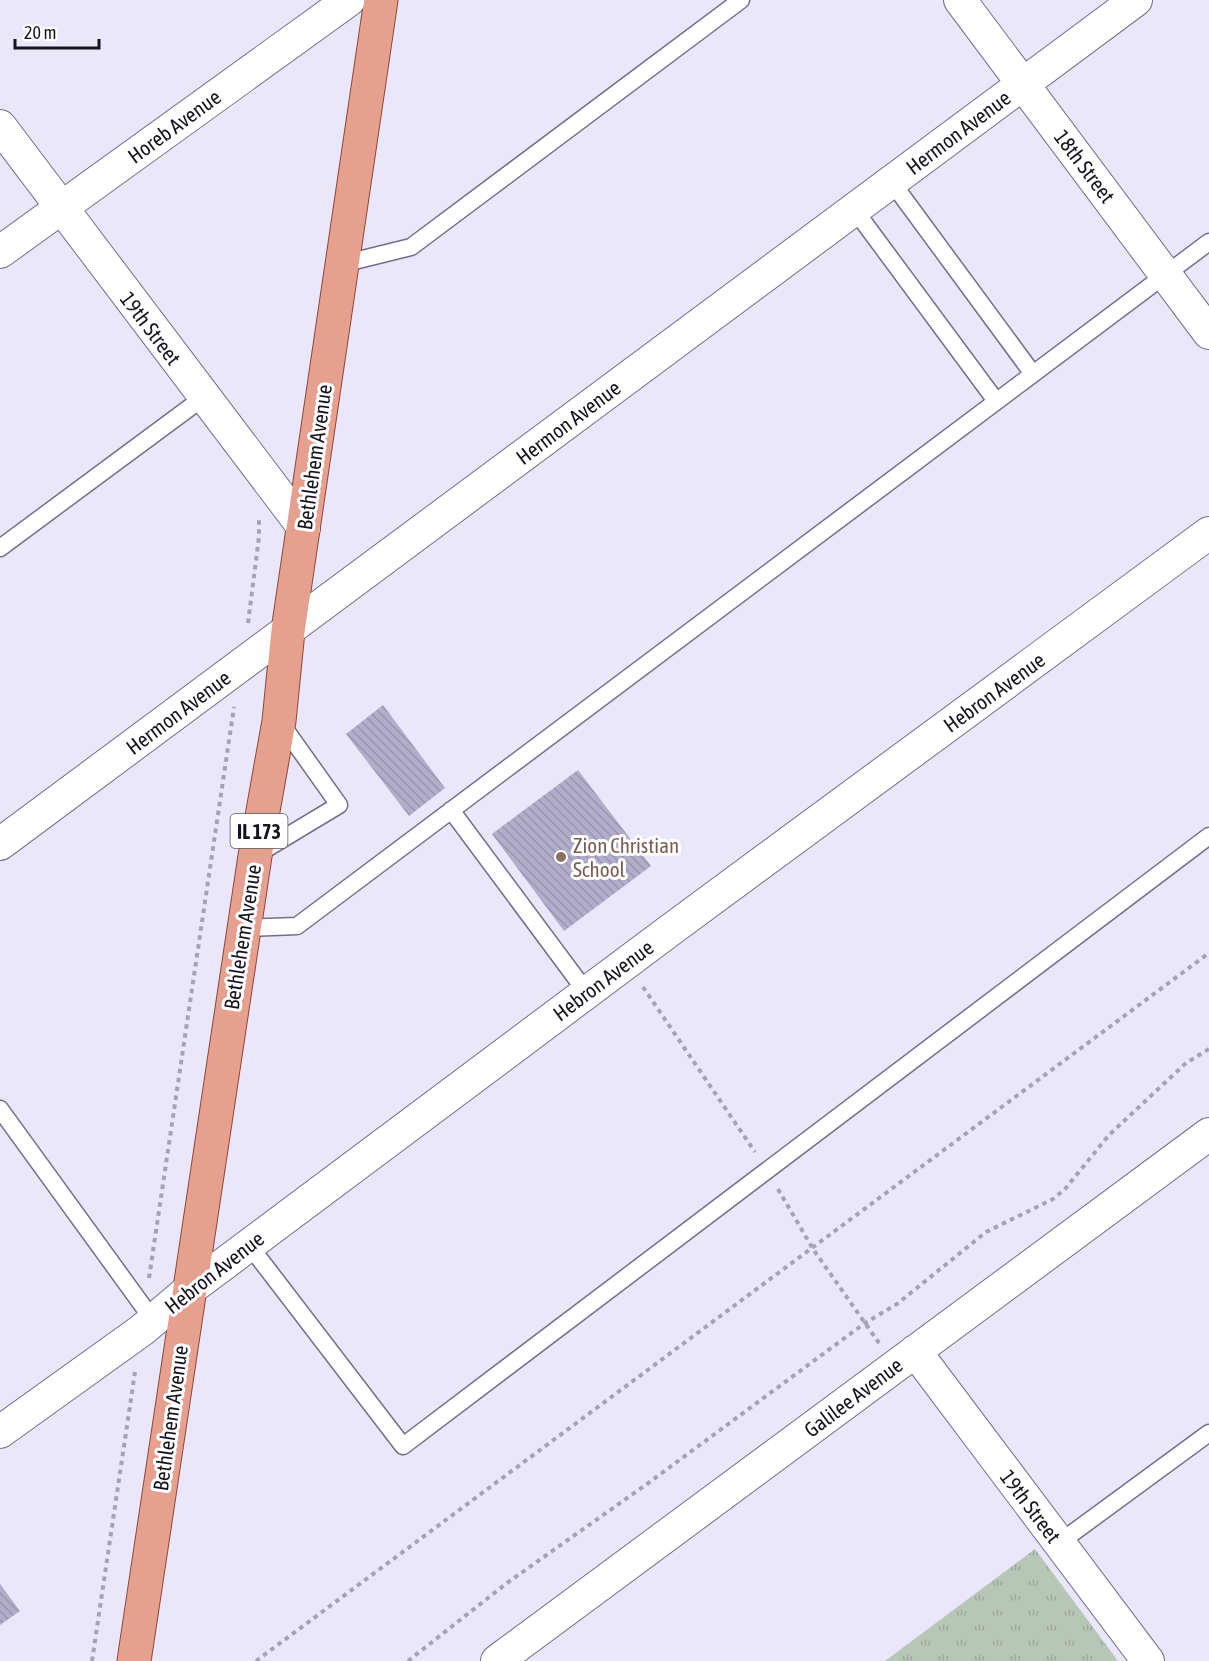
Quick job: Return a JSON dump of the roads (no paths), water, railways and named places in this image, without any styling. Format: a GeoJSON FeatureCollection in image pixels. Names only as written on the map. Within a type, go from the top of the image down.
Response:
{"type":"FeatureCollection","features":[{"type":"Feature","properties":{"kind":"main road","name":"Bethlehem Avenue"},"geometry":{"type":"LineString","coordinates":[[134,1661],[255,856],[279,721],[288,631],[381,0]]}},
{"type":"Feature","properties":{"kind":"street","name":"Horeb Avenue"},"geometry":{"type":"LineString","coordinates":[[0,252],[349,0]]}},
{"type":"Feature","properties":{"kind":"street","name":"18th Street"},"geometry":{"type":"LineString","coordinates":[[960,0],[1209,333]]}},
{"type":"Feature","properties":{"kind":"street","name":"Hermon Avenue"},"geometry":{"type":"LineString","coordinates":[[0,844],[1136,0]]}},
{"type":"Feature","properties":{"kind":"street","name":"19th Street"},"geometry":{"type":"LineString","coordinates":[[0,126],[59,208],[304,528]]}},
{"type":"Feature","properties":{"kind":"street","name":"Hebron Avenue"},"geometry":{"type":"LineString","coordinates":[[0,1432],[147,1319],[1209,533]]}},
{"type":"Feature","properties":{"kind":"street","name":"Galilee Avenue"},"geometry":{"type":"LineString","coordinates":[[497,1661],[1209,1134]]}},
{"type":"Feature","properties":{"kind":"street","name":"19th Street"},"geometry":{"type":"LineString","coordinates":[[915,1351],[1148,1661]]}},
{"type":"Feature","properties":{"kind":"lane"},"geometry":{"type":"LineString","coordinates":[[342,264],[411,247],[741,0]]}},
{"type":"Feature","properties":{"kind":"lane"},"geometry":{"type":"LineString","coordinates":[[891,181],[1032,374]]}},
{"type":"Feature","properties":{"kind":"lane"},"geometry":{"type":"LineString","coordinates":[[854,209],[996,401]]}},
{"type":"Feature","properties":{"kind":"lane"},"geometry":{"type":"LineString","coordinates":[[244,928],[297,926],[1209,242]]}},
{"type":"Feature","properties":{"kind":"lane"},"geometry":{"type":"LineString","coordinates":[[0,548],[204,397]]}},
{"type":"Feature","properties":{"kind":"lane"},"geometry":{"type":"LineString","coordinates":[[255,856],[339,805],[279,721]]}},
{"type":"Feature","properties":{"kind":"lane"},"geometry":{"type":"LineString","coordinates":[[451,810],[586,993]]}},
{"type":"Feature","properties":{"kind":"lane"},"geometry":{"type":"LineString","coordinates":[[249,1245],[403,1446],[1209,836]]}},
{"type":"Feature","properties":{"kind":"lane"},"geometry":{"type":"LineString","coordinates":[[0,1109],[147,1319]]}},
{"type":"Feature","properties":{"kind":"lane"},"geometry":{"type":"LineString","coordinates":[[1059,1543],[1209,1432]]}},
{"type":"Feature","properties":{"kind":"place","name":"Zion Christian School"},"geometry":{"type":"Point","coordinates":[561,857]}}]}
